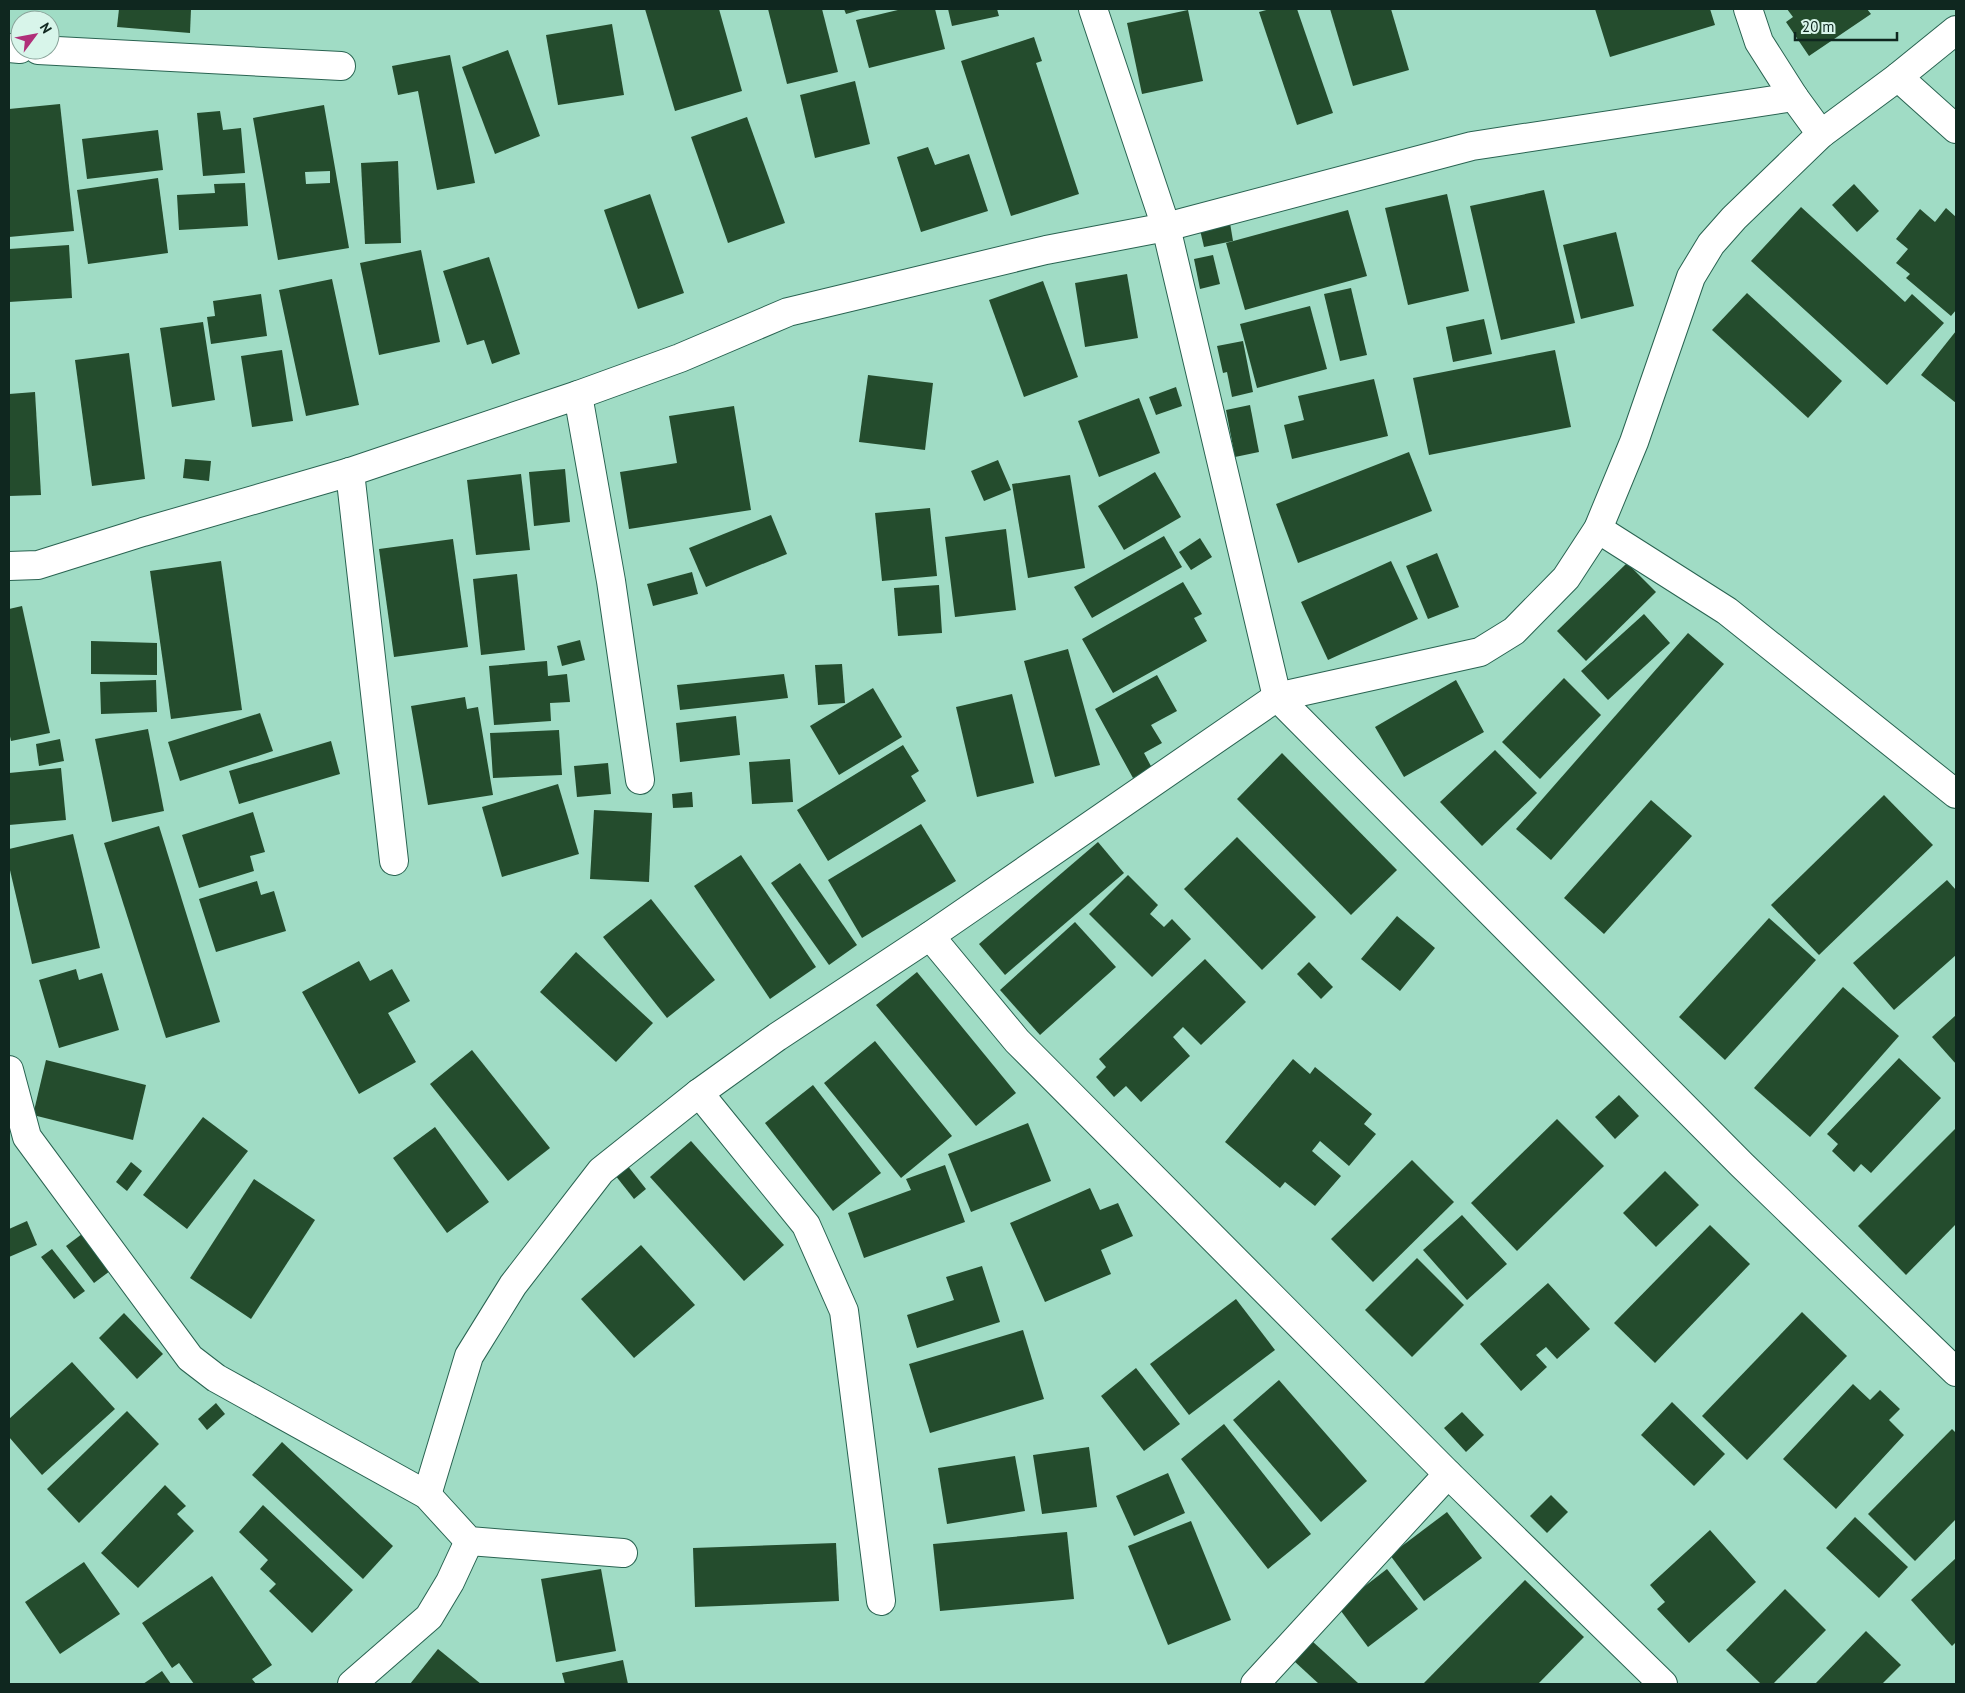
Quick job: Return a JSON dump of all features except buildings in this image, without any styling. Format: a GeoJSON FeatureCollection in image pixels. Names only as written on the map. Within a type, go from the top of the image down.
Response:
{"type":"FeatureCollection","features":[{"type":"Feature","properties":{"kind":"street"},"geometry":{"type":"LineString","coordinates":[[1093,9],[1166,227],[1277,697],[1742,1165],[1956,1372]]}},
{"type":"Feature","properties":{"kind":"street"},"geometry":{"type":"LineString","coordinates":[[1748,9],[1759,42],[1794,97],[1821,134]]}},
{"type":"Feature","properties":{"kind":"street"},"geometry":{"type":"LineString","coordinates":[[427,1495],[468,1356],[513,1285],[601,1171],[699,1093],[777,1037],[930,936],[1277,697],[1480,652],[1514,631],[1566,578],[1598,529],[1634,442],[1691,277],[1711,244],[1734,218],[1821,134],[1898,77],[1956,30]]}},
{"type":"Feature","properties":{"kind":"street"},"geometry":{"type":"LineString","coordinates":[[60,51],[341,66]]}},
{"type":"Feature","properties":{"kind":"street"},"geometry":{"type":"LineString","coordinates":[[1898,77],[1956,129]]}},
{"type":"Feature","properties":{"kind":"street"},"geometry":{"type":"LineString","coordinates":[[9,566],[38,565],[143,532],[350,472],[578,395],[680,358],[788,312],[1046,250],[1166,227],[1472,146],[1794,97]]}},
{"type":"Feature","properties":{"kind":"street"},"geometry":{"type":"LineString","coordinates":[[578,395],[611,581],[640,780]]}},
{"type":"Feature","properties":{"kind":"street"},"geometry":{"type":"LineString","coordinates":[[350,472],[394,861]]}},
{"type":"Feature","properties":{"kind":"street"},"geometry":{"type":"LineString","coordinates":[[1598,529],[1727,611],[1956,794]]}},
{"type":"Feature","properties":{"kind":"street"},"geometry":{"type":"LineString","coordinates":[[930,936],[1017,1041],[1448,1474],[1663,1684]]}},
{"type":"Feature","properties":{"kind":"street"},"geometry":{"type":"LineString","coordinates":[[9,1070],[18,1138],[190,1358],[216,1378],[427,1495],[469,1541],[624,1552]]}},
{"type":"Feature","properties":{"kind":"street"},"geometry":{"type":"LineString","coordinates":[[699,1093],[806,1225],[844,1311],[881,1601]]}},
{"type":"Feature","properties":{"kind":"street"},"geometry":{"type":"LineString","coordinates":[[1255,1684],[1448,1474]]}},
{"type":"Feature","properties":{"kind":"street"},"geometry":{"type":"LineString","coordinates":[[352,1684],[428,1617],[450,1582],[469,1541]]}}]}
